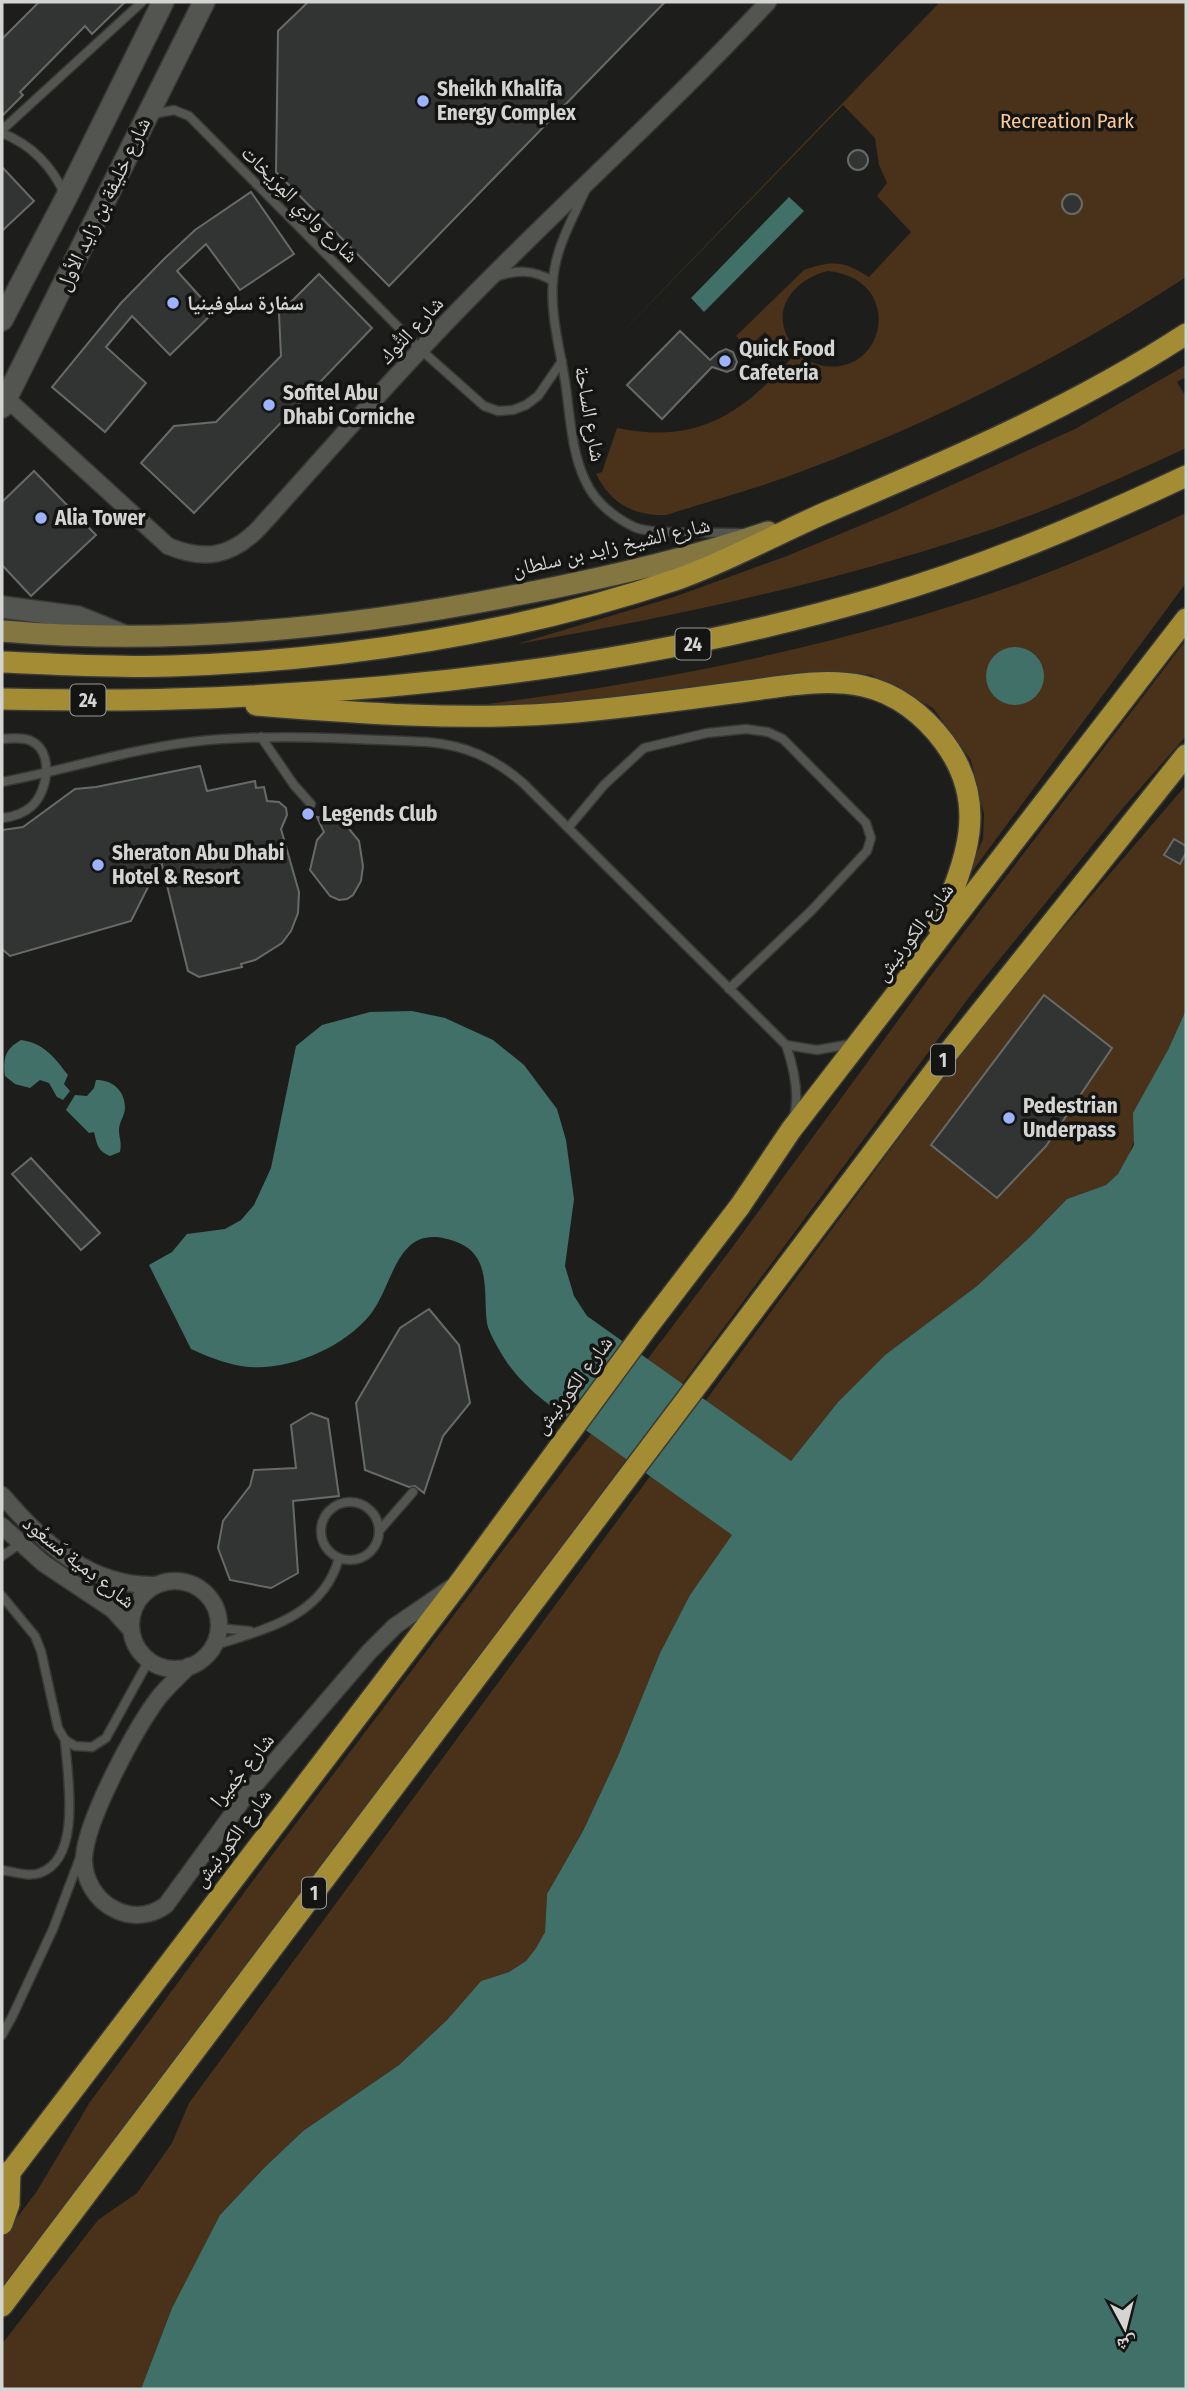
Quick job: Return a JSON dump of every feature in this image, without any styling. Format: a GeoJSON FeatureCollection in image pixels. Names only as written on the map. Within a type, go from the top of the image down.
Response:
{"type":"FeatureCollection","features":[{"type":"Feature","properties":{"kind":"highway","name":"شارع الشيخ زايد بن سلطان"},"geometry":{"type":"LineString","coordinates":[[823,514],[912,478],[1039,418],[1186,334]]}},
{"type":"Feature","properties":{"kind":"highway","name":"24"},"geometry":{"type":"LineString","coordinates":[[2,699],[174,699],[398,685],[585,662],[695,643],[803,618],[966,569],[1043,540],[1186,476]]}},
{"type":"Feature","properties":{"kind":"highway"},"geometry":{"type":"LineString","coordinates":[[2,662],[170,666],[285,659],[401,645],[565,613],[675,580],[722,563],[823,514]]}},
{"type":"Feature","properties":{"kind":"highway","name":"شارع الكورنيش"},"geometry":{"type":"LineString","coordinates":[[6,2177],[460,1581],[740,1206],[791,1130],[1186,619]]}},
{"type":"Feature","properties":{"kind":"highway"},"geometry":{"type":"LineString","coordinates":[[174,699],[355,713],[458,717],[562,713],[626,707],[819,682],[863,686],[901,701],[932,727],[957,763],[966,788],[970,838],[965,860],[926,955]]}},
{"type":"Feature","properties":{"kind":"highway","name":"1"},"geometry":{"type":"LineString","coordinates":[[2,2306],[948,1053],[1186,755]]}},
{"type":"Feature","properties":{"kind":"highway"},"geometry":{"type":"LineString","coordinates":[[2,2224],[9,2204],[6,2177]]}},
{"type":"Feature","properties":{"kind":"main road","name":"شارع خليفة بن زايد الأول"},"geometry":{"type":"LineString","coordinates":[[2,320],[163,2]]}},
{"type":"Feature","properties":{"kind":"main road","name":"شارع خليفة بن زايد الأول"},"geometry":{"type":"LineString","coordinates":[[4,403],[204,2]]}},
{"type":"Feature","properties":{"kind":"main road","name":"شارع الشيخ زايد بن سلطان"},"geometry":{"type":"LineString","coordinates":[[2,631],[127,637],[239,633],[397,617],[573,584],[664,563],[823,514]]}},
{"type":"Feature","properties":{"kind":"main road"},"geometry":{"type":"LineString","coordinates":[[2,607],[78,617],[127,637]]}},
{"type":"Feature","properties":{"kind":"street","name":"شارع التُّوك"},"geometry":{"type":"LineString","coordinates":[[4,403],[168,546],[183,553],[200,555],[233,549],[247,540],[420,349],[768,2]]}},
{"type":"Feature","properties":{"kind":"street","name":"شارع دِمية مَسعُود"},"geometry":{"type":"LineString","coordinates":[[2,1495],[37,1533],[86,1569],[121,1583],[156,1585]]}},
{"type":"Feature","properties":{"kind":"street","name":"شارع دِمية مَسعُود"},"geometry":{"type":"LineString","coordinates":[[2,1526],[43,1563],[112,1609],[131,1630]]}},
{"type":"Feature","properties":{"kind":"street"},"geometry":{"type":"LineString","coordinates":[[180,1581],[196,1587],[213,1604],[218,1628],[213,1646],[205,1656],[189,1666],[164,1667],[149,1660],[135,1644],[131,1630],[133,1612],[142,1596],[156,1585],[180,1581]]}},
{"type":"Feature","properties":{"kind":"street","name":"شارع جُميرا"},"geometry":{"type":"LineString","coordinates":[[189,1666],[158,1698],[140,1726],[114,1774],[86,1843],[86,1877],[93,1890],[104,1902],[127,1914],[143,1916],[156,1913],[166,1905],[247,1794],[369,1652],[396,1626],[460,1581]]}},
{"type":"Feature","properties":{"kind":"lane"},"geometry":{"type":"LineString","coordinates":[[66,198],[41,157],[2,131],[142,2]]}},
{"type":"Feature","properties":{"kind":"lane","name":"شارع وادِي المِرَيخات"},"geometry":{"type":"LineString","coordinates":[[145,119],[151,114],[166,110],[189,116],[420,349]]}},
{"type":"Feature","properties":{"kind":"lane","name":"شارع الساحة"},"geometry":{"type":"LineString","coordinates":[[590,180],[562,242],[552,281],[554,310],[577,456],[585,480],[598,501],[637,529],[764,534]]}},
{"type":"Feature","properties":{"kind":"lane"},"geometry":{"type":"LineString","coordinates":[[486,282],[512,272],[526,271],[539,273],[552,281]]}},
{"type":"Feature","properties":{"kind":"lane"},"geometry":{"type":"LineString","coordinates":[[420,349],[472,398],[484,407],[498,411],[513,410],[538,396],[562,361]]}},
{"type":"Feature","properties":{"kind":"lane"},"geometry":{"type":"LineString","coordinates":[[568,828],[604,785],[644,748],[707,733],[746,729],[768,732],[792,746],[866,822],[870,830],[870,844],[850,871],[729,989]]}},
{"type":"Feature","properties":{"kind":"lane"},"geometry":{"type":"LineString","coordinates":[[261,737],[294,785],[311,804]]}},
{"type":"Feature","properties":{"kind":"lane"},"geometry":{"type":"LineString","coordinates":[[2,782],[188,742],[261,737],[427,742],[469,749],[489,757],[507,769],[568,828],[786,1045],[792,1061],[796,1094],[796,1110],[791,1130]]}},
{"type":"Feature","properties":{"kind":"lane"},"geometry":{"type":"LineString","coordinates":[[2,739],[19,738],[38,746],[47,773],[45,785],[32,806],[23,813],[2,818]]}},
{"type":"Feature","properties":{"kind":"lane"},"geometry":{"type":"LineString","coordinates":[[786,1045],[833,1049],[863,1039]]}},
{"type":"Feature","properties":{"kind":"lane"},"geometry":{"type":"LineString","coordinates":[[379,1531],[413,1492]]}},
{"type":"Feature","properties":{"kind":"lane"},"geometry":{"type":"LineString","coordinates":[[344,1503],[362,1505],[376,1517],[379,1531],[376,1545],[368,1554],[351,1560],[339,1558],[326,1546],[321,1535],[325,1517],[333,1508],[344,1503]]}},
{"type":"Feature","properties":{"kind":"lane"},"geometry":{"type":"LineString","coordinates":[[2,1556],[20,1544]]}},
{"type":"Feature","properties":{"kind":"lane"},"geometry":{"type":"LineString","coordinates":[[213,1646],[256,1632],[300,1613],[319,1597],[334,1576],[339,1558]]}},
{"type":"Feature","properties":{"kind":"lane"},"geometry":{"type":"LineString","coordinates":[[2,1596],[29,1627],[38,1644],[58,1728],[65,1740],[69,1815],[67,1836],[55,1864],[32,1875],[2,1870]]}},
{"type":"Feature","properties":{"kind":"lane"},"geometry":{"type":"LineString","coordinates":[[218,1628],[256,1632]]}},
{"type":"Feature","properties":{"kind":"lane"},"geometry":{"type":"LineString","coordinates":[[65,1740],[86,1748],[97,1745],[106,1738],[149,1660]]}},
{"type":"Feature","properties":{"kind":"lane","name":"شارع جُميرا"},"geometry":{"type":"LineString","coordinates":[[2,2035],[53,1928],[86,1843]]}},
{"type":"Feature","properties":{"kind":"green space","name":"Recreation Park"},"geometry":{"type":"Polygon","coordinates":[[[940,2],[1186,2],[1186,277],[1142,305],[1050,358],[955,407],[808,469],[666,515],[634,510],[616,500],[596,474],[602,472],[617,428],[670,432],[714,421],[733,410],[771,380],[790,360],[765,332],[748,348],[736,336],[804,270],[838,264],[869,277],[911,232],[877,196],[887,183],[879,165],[875,138],[843,105],[601,354],[940,2]],[[827,271],[816,275],[797,287],[785,305],[784,326],[788,338],[794,349],[812,363],[824,366],[845,365],[862,356],[873,342],[878,324],[877,307],[868,290],[852,277],[827,271]]]}},
{"type":"Feature","properties":{"kind":"green space"},"geometry":{"type":"Polygon","coordinates":[[[1186,365],[1186,377],[1177,382],[1186,397],[1186,448],[1085,494],[981,533],[867,568],[693,610],[517,644],[674,597],[787,556],[888,514],[1075,429],[1186,365]]]}},
{"type":"Feature","properties":{"kind":"green space"},"geometry":{"type":"Polygon","coordinates":[[[1186,513],[1186,583],[965,881],[983,839],[984,814],[971,760],[933,708],[872,675],[836,671],[801,672],[649,695],[548,705],[487,704],[688,672],[886,626],[1037,577],[1186,513]]]}},
{"type":"Feature","properties":{"kind":"green space"},"geometry":{"type":"Polygon","coordinates":[[[1186,640],[1186,736],[1122,809],[973,992],[607,1485],[2,2289],[2,2238],[37,2191],[90,2102],[266,1863],[731,1249],[929,978],[1186,640]]]}},
{"type":"Feature","properties":{"kind":"green space"},"geometry":{"type":"Polygon","coordinates":[[[1186,785],[1186,1010],[1168,1050],[1127,1160],[1118,1174],[1106,1185],[1067,1199],[977,1286],[885,1355],[838,1402],[690,1595],[660,1653],[618,1756],[583,1831],[547,1894],[545,1932],[536,1948],[526,1961],[509,1972],[481,1981],[447,2020],[399,2065],[303,2131],[220,2215],[172,2308],[141,2389],[2,2389],[2,2344],[98,2220],[137,2193],[172,2143],[189,2103],[993,1010],[1186,785]]]}},
{"type":"Feature","properties":{"kind":"water"},"geometry":{"type":"Polygon","coordinates":[[[789,197],[804,211],[704,312],[691,298],[789,197]]]}},
{"type":"Feature","properties":{"kind":"water"},"geometry":{"type":"Polygon","coordinates":[[[1015,647],[1026,649],[1039,660],[1044,676],[1042,687],[1031,700],[1015,705],[1004,703],[991,692],[986,676],[988,665],[999,652],[1015,647]]]}},
{"type":"Feature","properties":{"kind":"water"},"geometry":{"type":"Polygon","coordinates":[[[1186,1010],[1186,2389],[141,2389],[172,2308],[220,2215],[303,2131],[399,2065],[447,2020],[481,1981],[509,1972],[526,1961],[536,1948],[545,1932],[547,1894],[583,1831],[618,1756],[660,1653],[690,1595],[732,1535],[550,1406],[520,1379],[501,1353],[488,1327],[484,1278],[477,1257],[459,1243],[438,1237],[422,1239],[410,1246],[401,1257],[370,1315],[344,1338],[312,1356],[276,1366],[258,1367],[228,1363],[191,1349],[149,1265],[172,1252],[187,1234],[225,1229],[241,1220],[254,1205],[271,1168],[296,1046],[322,1025],[370,1012],[412,1011],[445,1018],[493,1040],[524,1065],[557,1109],[566,1140],[574,1199],[565,1266],[574,1296],[587,1316],[791,1461],[838,1402],[885,1355],[977,1286],[1067,1199],[1106,1185],[1118,1174],[1134,1145],[1133,1113],[1168,1050],[1186,1010]]]}},
{"type":"Feature","properties":{"kind":"water"},"geometry":{"type":"Polygon","coordinates":[[[21,1040],[42,1048],[68,1075],[64,1084],[70,1091],[63,1100],[57,1097],[49,1083],[40,1080],[30,1088],[15,1084],[5,1076],[6,1055],[11,1047],[21,1040]]]}},
{"type":"Feature","properties":{"kind":"water"},"geometry":{"type":"Polygon","coordinates":[[[96,1080],[112,1084],[123,1096],[125,1111],[119,1127],[120,1152],[110,1156],[99,1147],[94,1132],[89,1133],[66,1110],[75,1095],[87,1096],[94,1088],[96,1080]]]}},
{"type":"Feature","properties":{"kind":"building"},"geometry":{"type":"Polygon","coordinates":[[[39,2],[125,2],[92,34],[85,26],[20,92],[23,95],[2,116],[2,39],[39,2]]]}},
{"type":"Feature","properties":{"kind":"building","name":"Sheikh Khalifa Energy Complex"},"geometry":{"type":"Polygon","coordinates":[[[308,2],[665,2],[389,286],[276,172],[278,31],[308,2]]]}},
{"type":"Feature","properties":{"kind":"building"},"geometry":{"type":"Polygon","coordinates":[[[858,150],[865,153],[868,160],[865,167],[858,170],[851,167],[848,160],[851,153],[858,150]]]}},
{"type":"Feature","properties":{"kind":"building"},"geometry":{"type":"Polygon","coordinates":[[[2,167],[34,201],[2,231],[2,167]]]}},
{"type":"Feature","properties":{"kind":"building"},"geometry":{"type":"Polygon","coordinates":[[[251,192],[294,254],[240,290],[206,244],[177,271],[214,312],[170,355],[132,316],[106,347],[146,383],[105,432],[52,387],[121,303],[164,259],[195,230],[251,192]]]}},
{"type":"Feature","properties":{"kind":"building"},"geometry":{"type":"Polygon","coordinates":[[[1072,194],[1079,197],[1082,204],[1079,211],[1072,214],[1065,211],[1062,204],[1065,197],[1072,194]]]}},
{"type":"Feature","properties":{"kind":"building"},"geometry":{"type":"Polygon","coordinates":[[[319,274],[372,328],[194,513],[141,463],[174,426],[216,422],[281,356],[279,314],[319,274]]]}},
{"type":"Feature","properties":{"kind":"building"},"geometry":{"type":"Polygon","coordinates":[[[680,331],[710,360],[726,349],[733,352],[737,362],[734,369],[727,372],[712,367],[662,419],[627,385],[680,331]]]}},
{"type":"Feature","properties":{"kind":"building","name":"Alia Tower"},"geometry":{"type":"Polygon","coordinates":[[[34,471],[96,535],[31,596],[2,565],[2,502],[34,471]]]}},
{"type":"Feature","properties":{"kind":"building","name":"Sheraton Abu Dhabi Hotel & Resort"},"geometry":{"type":"Polygon","coordinates":[[[200,766],[207,791],[255,781],[256,788],[264,787],[267,801],[279,802],[286,808],[287,815],[281,829],[299,892],[298,913],[291,931],[282,943],[255,960],[241,964],[242,967],[199,977],[188,971],[161,861],[131,921],[10,956],[2,949],[2,830],[23,827],[75,789],[200,766]]]}},
{"type":"Feature","properties":{"kind":"building"},"geometry":{"type":"Polygon","coordinates":[[[317,817],[337,819],[345,824],[359,841],[363,866],[361,881],[353,895],[347,899],[339,900],[330,896],[310,870],[317,840],[324,832],[317,817]]]}},
{"type":"Feature","properties":{"kind":"building"},"geometry":{"type":"Polygon","coordinates":[[[1174,839],[1186,846],[1186,853],[1180,864],[1164,855],[1174,839]]]}},
{"type":"Feature","properties":{"kind":"building","name":"Pedestrian Underpass"},"geometry":{"type":"Polygon","coordinates":[[[1044,995],[1112,1048],[1046,1146],[997,1198],[931,1145],[1044,995]]]}},
{"type":"Feature","properties":{"kind":"building"},"geometry":{"type":"Polygon","coordinates":[[[31,1158],[100,1233],[81,1250],[12,1174],[31,1158]]]}},
{"type":"Feature","properties":{"kind":"building"},"geometry":{"type":"Polygon","coordinates":[[[429,1309],[459,1345],[470,1403],[443,1436],[424,1493],[415,1486],[409,1487],[365,1470],[356,1403],[400,1328],[429,1309]]]}},
{"type":"Feature","properties":{"kind":"building"},"geometry":{"type":"Polygon","coordinates":[[[311,1413],[328,1419],[339,1496],[293,1501],[298,1573],[271,1588],[230,1580],[218,1548],[223,1521],[250,1486],[254,1470],[296,1468],[291,1425],[311,1413]]]}},
{"type":"Feature","properties":{"kind":"place","name":"Sheikh Khalifa Energy Complex"},"geometry":{"type":"Point","coordinates":[423,101]}},
{"type":"Feature","properties":{"kind":"place","name":"سفارة سلوفينيا"},"geometry":{"type":"Point","coordinates":[173,303]}},
{"type":"Feature","properties":{"kind":"place","name":"Quick Food Cafeteria"},"geometry":{"type":"Point","coordinates":[725,361]}},
{"type":"Feature","properties":{"kind":"place","name":"Sofitel Abu Dhabi Corniche"},"geometry":{"type":"Point","coordinates":[269,405]}},
{"type":"Feature","properties":{"kind":"place","name":"Alia Tower"},"geometry":{"type":"Point","coordinates":[41,518]}},
{"type":"Feature","properties":{"kind":"place","name":"Legends Club"},"geometry":{"type":"Point","coordinates":[308,814]}},
{"type":"Feature","properties":{"kind":"place","name":"Sheraton Abu Dhabi Hotel & Resort"},"geometry":{"type":"Point","coordinates":[98,865]}},
{"type":"Feature","properties":{"kind":"place","name":"Pedestrian Underpass"},"geometry":{"type":"Point","coordinates":[1009,1118]}}]}
